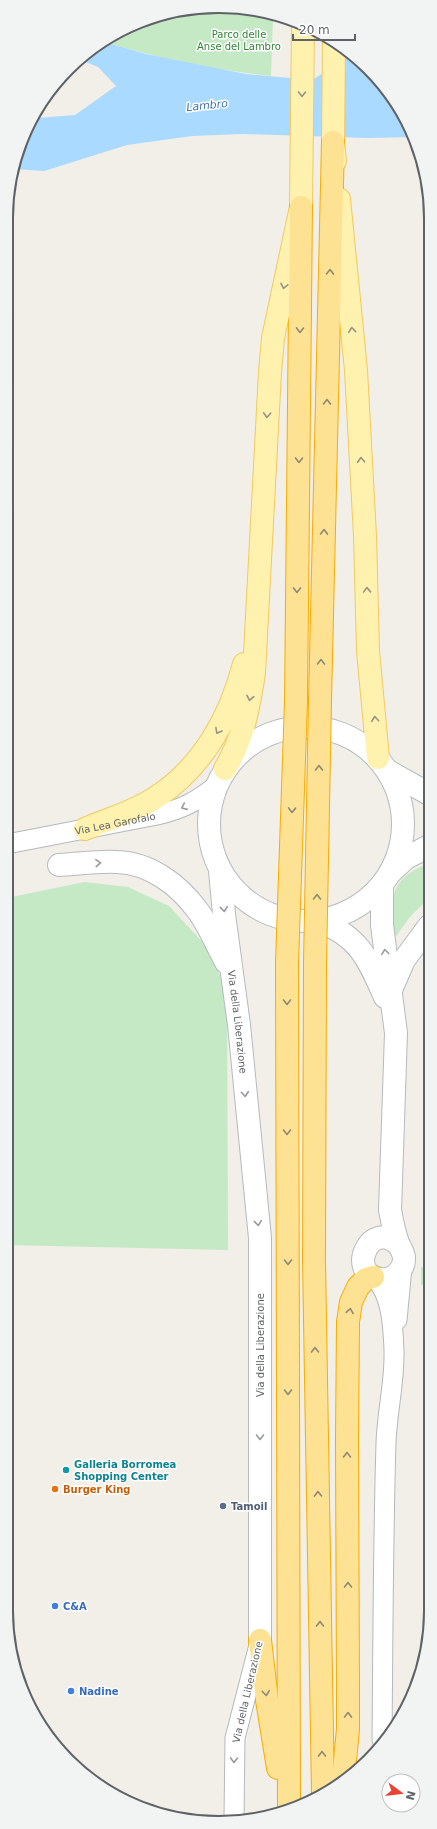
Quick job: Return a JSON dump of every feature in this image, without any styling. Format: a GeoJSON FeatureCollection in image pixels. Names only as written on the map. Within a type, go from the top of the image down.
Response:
{"type":"FeatureCollection","features":[{"type":"Feature","properties":{"kind":"highway"},"geometry":{"type":"LineString","coordinates":[[323,1787],[314,1260],[320,701],[333,142]]}},
{"type":"Feature","properties":{"kind":"highway"},"geometry":{"type":"LineString","coordinates":[[289,1803],[287,963],[296,701],[301,207]]}},
{"type":"Feature","properties":{"kind":"highway"},"geometry":{"type":"LineString","coordinates":[[344,1774],[348,1729],[348,1322],[351,1302],[358,1287],[366,1279],[374,1277]]}},
{"type":"Feature","properties":{"kind":"highway"},"geometry":{"type":"LineString","coordinates":[[260,1640],[267,1700],[284,1805]]}},
{"type":"Feature","properties":{"kind":"main road"},"geometry":{"type":"LineString","coordinates":[[303,32],[301,207],[273,338],[267,418],[262,545],[254,673],[241,739],[236,752],[221,777],[211,801],[209,835],[214,857],[220,871],[236,892],[249,904],[264,913],[284,920],[306,922],[319,921],[346,913],[361,905],[406,858],[424,849]]}},
{"type":"Feature","properties":{"kind":"main road"},"geometry":{"type":"LineString","coordinates":[[334,54],[333,142],[356,370],[365,536],[368,651],[383,765],[396,787],[402,805],[404,824],[402,843],[386,879],[382,925],[396,1032],[390,1210],[399,1245],[404,1257],[402,1267],[393,1277],[383,1279],[374,1277],[366,1270],[363,1260],[363,1253],[369,1244],[387,1200],[390,1175]]}},
{"type":"Feature","properties":{"kind":"main road"},"geometry":{"type":"LineString","coordinates":[[85,829],[154,799],[177,782],[213,740],[228,711],[235,693],[248,649],[262,545]]}},
{"type":"Feature","properties":{"kind":"main road"},"geometry":{"type":"LineString","coordinates":[[221,777],[241,750],[262,737],[285,728],[310,726],[328,729],[346,735],[362,744],[383,765],[424,791]]}},
{"type":"Feature","properties":{"kind":"main road"},"geometry":{"type":"LineString","coordinates":[[59,865],[117,862],[138,865],[158,874],[175,886],[198,911],[233,976]]}},
{"type":"Feature","properties":{"kind":"main road","name":"Via della Liberazione"},"geometry":{"type":"LineString","coordinates":[[220,871],[224,914],[233,976],[260,1238],[260,1640]]}},
{"type":"Feature","properties":{"kind":"main road"},"geometry":{"type":"LineString","coordinates":[[319,921],[336,928],[354,941],[374,973],[394,1018]]}},
{"type":"Feature","properties":{"kind":"main road"},"geometry":{"type":"LineString","coordinates":[[391,990],[404,960],[424,933]]}},
{"type":"Feature","properties":{"kind":"main road"},"geometry":{"type":"LineString","coordinates":[[369,1244],[377,1239],[384,1238],[394,1241],[399,1245]]}},
{"type":"Feature","properties":{"kind":"street","name":"Via Lea Garofalo"},"geometry":{"type":"LineString","coordinates":[[13,843],[157,816],[181,809],[200,800],[221,777]]}},
{"type":"Feature","properties":{"kind":"street"},"geometry":{"type":"LineString","coordinates":[[382,1736],[386,1442],[402,1267]]}},
{"type":"Feature","properties":{"kind":"street"},"geometry":{"type":"LineString","coordinates":[[374,1277],[380,1283],[387,1299],[394,1351]]}},
{"type":"Feature","properties":{"kind":"street","name":"Via della Liberazione"},"geometry":{"type":"LineString","coordinates":[[234,1816],[235,1738],[260,1640]]}},
{"type":"Feature","properties":{"kind":"green space","name":"Parco delle Anse del Lambro"},"geometry":{"type":"Polygon","coordinates":[[[205,13],[232,13],[273,20],[271,76],[187,63],[111,44],[128,34],[152,24],[178,17],[205,13]]]}},
{"type":"Feature","properties":{"kind":"green space"},"geometry":{"type":"Polygon","coordinates":[[[424,866],[424,903],[409,918],[394,939],[393,902],[395,893],[399,884],[405,877],[424,866]]]}},
{"type":"Feature","properties":{"kind":"green space"},"geometry":{"type":"Polygon","coordinates":[[[84,882],[128,887],[169,906],[209,949],[227,992],[228,1250],[13,1245],[13,897],[84,882]]]}},
{"type":"Feature","properties":{"kind":"green space"},"geometry":{"type":"Polygon","coordinates":[[[421,1267],[424,1267],[424,1285],[421,1285],[421,1267]]]}},
{"type":"Feature","properties":{"kind":"water","name":"Lambro"},"geometry":{"type":"Polygon","coordinates":[[[111,44],[146,54],[246,74],[312,80],[348,58],[364,73],[382,93],[407,137],[367,138],[243,134],[192,136],[127,145],[44,171],[19,169],[24,152],[40,118],[75,115],[116,86],[98,67],[85,62],[93,55],[111,44]]]}},
{"type":"Feature","properties":{"kind":"place","name":"Galleria Borromea Shopping Center"},"geometry":{"type":"Point","coordinates":[66,1470]}},
{"type":"Feature","properties":{"kind":"place","name":"Burger King"},"geometry":{"type":"Point","coordinates":[55,1489]}},
{"type":"Feature","properties":{"kind":"place","name":"Tamoil"},"geometry":{"type":"Point","coordinates":[223,1506]}},
{"type":"Feature","properties":{"kind":"place","name":"C&A"},"geometry":{"type":"Point","coordinates":[55,1606]}},
{"type":"Feature","properties":{"kind":"place","name":"Nadine"},"geometry":{"type":"Point","coordinates":[71,1691]}}]}
